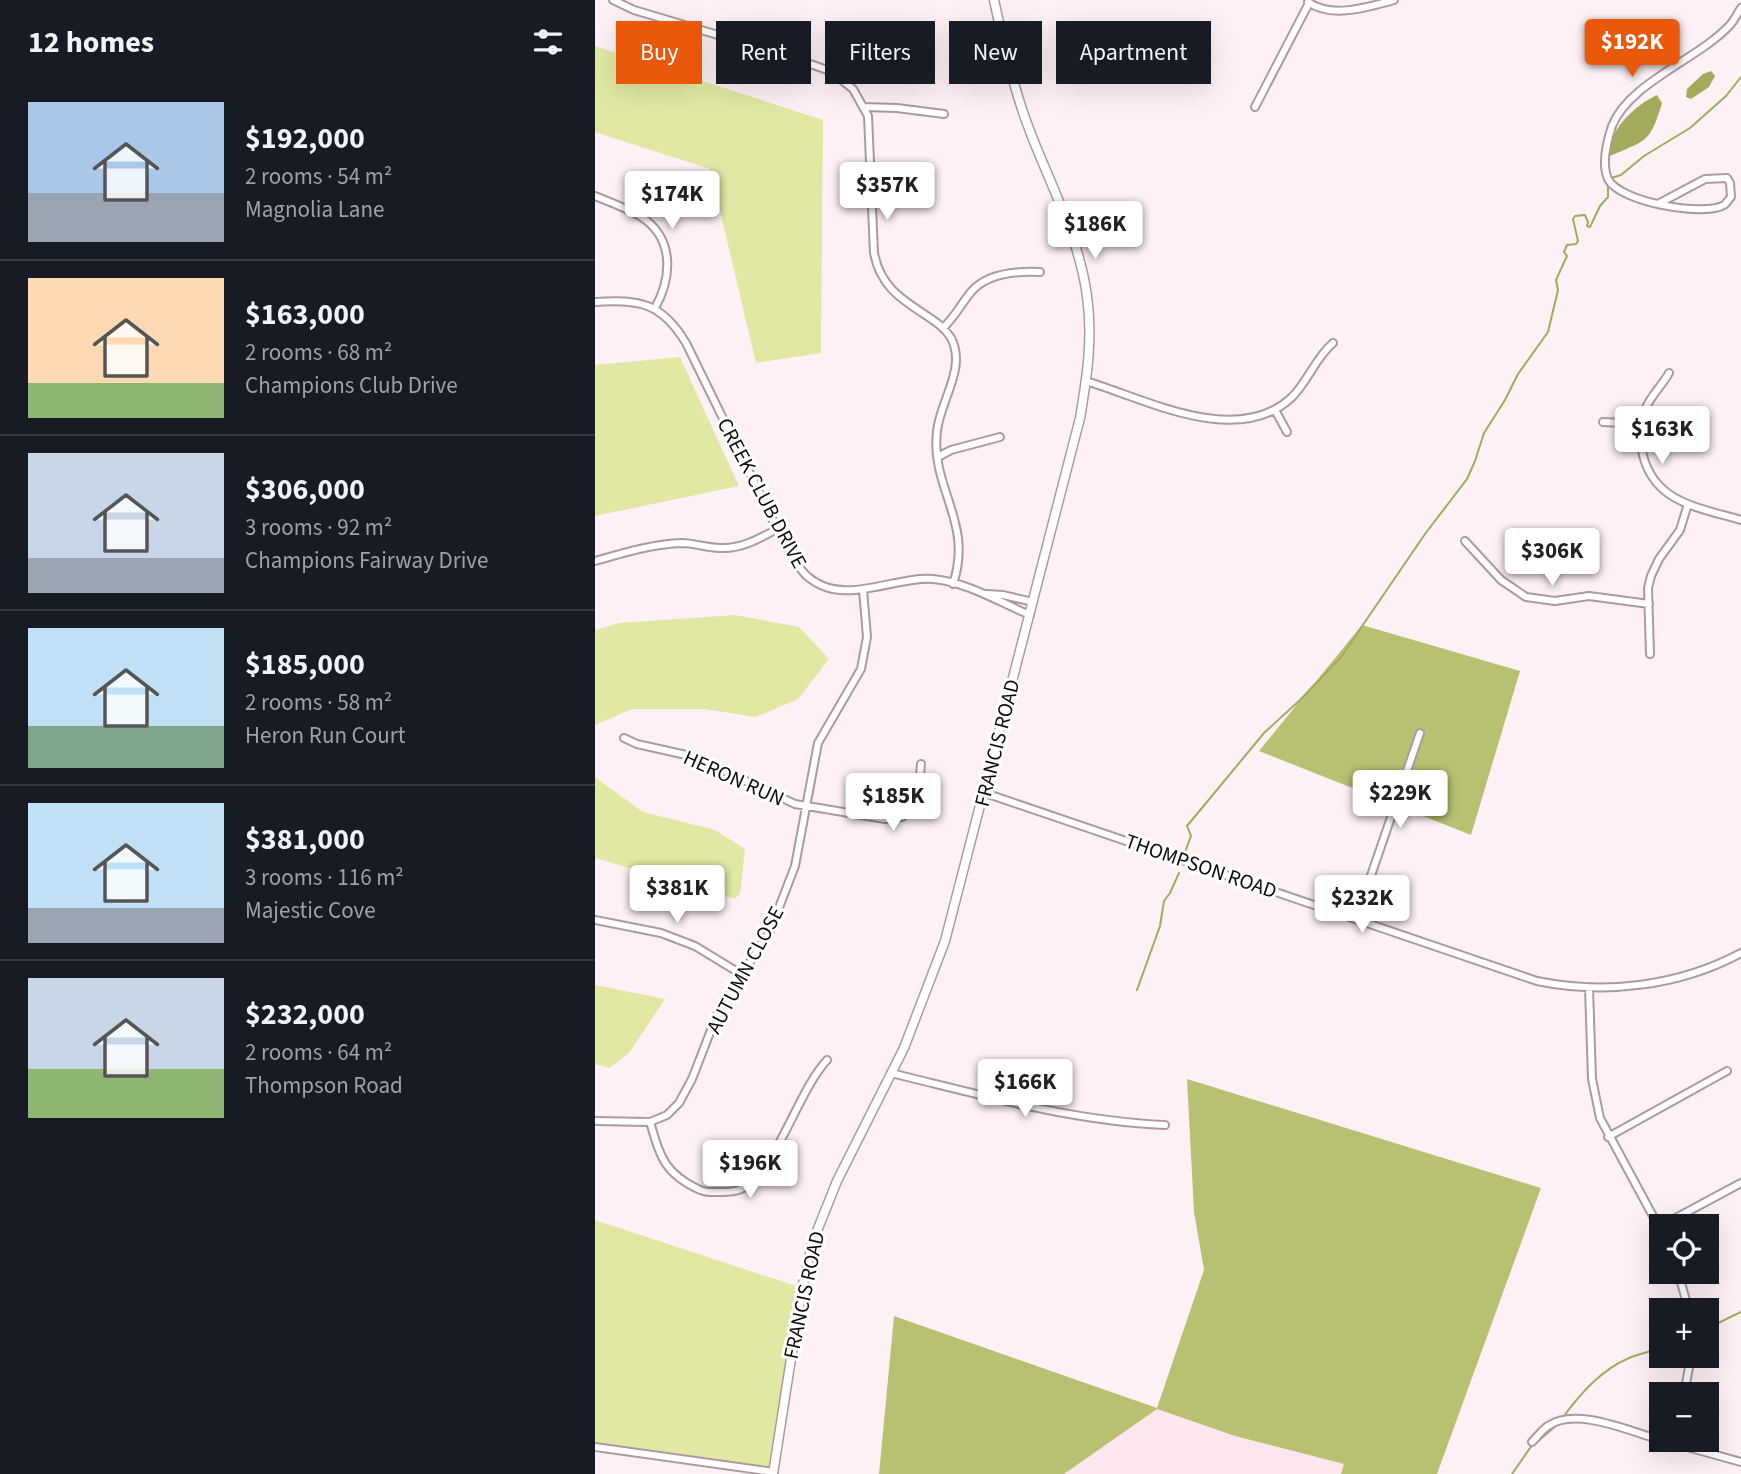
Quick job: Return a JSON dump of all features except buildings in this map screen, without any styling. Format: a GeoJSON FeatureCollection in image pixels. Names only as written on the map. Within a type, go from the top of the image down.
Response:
{"type":"FeatureCollection","features":[{"type":"Feature","properties":{"kind":"street"},"geometry":{"type":"LineString","coordinates":[[613,0],[634,10],[785,55],[829,71],[853,89],[865,107],[868,116],[874,253],[879,272],[889,289],[899,298],[943,328],[952,340],[957,359],[936,433],[944,486],[961,549],[953,584]]}},
{"type":"Feature","properties":{"kind":"street","name":"FRANCIS ROAD"},"geometry":{"type":"LineString","coordinates":[[773,1473],[800,1300],[813,1241],[837,1181],[917,1019],[945,941],[1080,418],[1086,382],[1089,315],[1079,255],[1065,213],[1015,90],[994,0]]}},
{"type":"Feature","properties":{"kind":"street"},"geometry":{"type":"LineString","coordinates":[[1255,107],[1308,1],[1321,9],[1335,12],[1394,0]]}},
{"type":"Feature","properties":{"kind":"street"},"geometry":{"type":"LineString","coordinates":[[1658,204],[1705,179],[1718,176],[1727,178],[1730,183],[1731,197],[1723,205],[1685,208],[1658,204],[1640,201],[1611,184],[1608,178],[1605,159],[1613,125],[1638,92],[1730,25],[1741,8]]}},
{"type":"Feature","properties":{"kind":"street"},"geometry":{"type":"LineString","coordinates":[[865,107],[944,114]]}},
{"type":"Feature","properties":{"kind":"street"},"geometry":{"type":"LineString","coordinates":[[595,196],[643,218],[662,240],[668,271],[664,290],[655,308],[633,300],[595,302]]}},
{"type":"Feature","properties":{"kind":"street"},"geometry":{"type":"LineString","coordinates":[[943,328],[968,295],[983,282],[1011,273],[1041,272]]}},
{"type":"Feature","properties":{"kind":"street","name":"CREEK CLUB DRIVE"},"geometry":{"type":"LineString","coordinates":[[655,308],[676,326],[687,343],[777,529],[798,566],[817,583],[837,590],[863,590],[897,581],[919,579],[953,584],[1030,615]]}},
{"type":"Feature","properties":{"kind":"street"},"geometry":{"type":"LineString","coordinates":[[1086,382],[1182,413],[1216,420],[1250,419],[1275,410],[1290,398],[1333,343]]}},
{"type":"Feature","properties":{"kind":"street"},"geometry":{"type":"LineString","coordinates":[[1669,373],[1647,405],[1642,424],[1641,448],[1652,475],[1671,495],[1741,520]]}},
{"type":"Feature","properties":{"kind":"street"},"geometry":{"type":"LineString","coordinates":[[1275,410],[1287,432]]}},
{"type":"Feature","properties":{"kind":"street"},"geometry":{"type":"LineString","coordinates":[[1603,422],[1642,424]]}},
{"type":"Feature","properties":{"kind":"street"},"geometry":{"type":"LineString","coordinates":[[938,457],[951,450],[1000,437]]}},
{"type":"Feature","properties":{"kind":"street"},"geometry":{"type":"LineString","coordinates":[[1650,654],[1648,587],[1659,559],[1680,530],[1688,503]]}},
{"type":"Feature","properties":{"kind":"street"},"geometry":{"type":"LineString","coordinates":[[595,561],[658,545],[685,543],[735,548],[777,529]]}},
{"type":"Feature","properties":{"kind":"street"},"geometry":{"type":"LineString","coordinates":[[1465,541],[1501,580],[1526,597],[1555,601],[1589,596],[1649,604]]}},
{"type":"Feature","properties":{"kind":"street","name":"AUTUMN CLOSE"},"geometry":{"type":"LineString","coordinates":[[650,1122],[667,1115],[686,1092],[718,1012],[770,931],[783,902],[795,866],[818,743],[863,662],[867,637],[863,590]]}},
{"type":"Feature","properties":{"kind":"street","name":"CREEK CLUB DRIVE"},"geometry":{"type":"LineString","coordinates":[[982,594],[1003,595],[1033,602]]}},
{"type":"Feature","properties":{"kind":"street"},"geometry":{"type":"LineString","coordinates":[[1356,919],[1420,733]]}},
{"type":"Feature","properties":{"kind":"street","name":"HERON RUN"},"geometry":{"type":"LineString","coordinates":[[624,738],[637,744],[695,757],[786,801],[885,819],[902,817],[908,813],[918,797],[921,764]]}},
{"type":"Feature","properties":{"kind":"street","name":"THOMPSON ROAD"},"geometry":{"type":"LineString","coordinates":[[985,793],[1520,976],[1554,984],[1589,988],[1613,987],[1671,979],[1741,953]]}},
{"type":"Feature","properties":{"kind":"street"},"geometry":{"type":"LineString","coordinates":[[595,920],[661,933],[695,946],[741,974]]}},
{"type":"Feature","properties":{"kind":"street"},"geometry":{"type":"LineString","coordinates":[[1589,988],[1593,1093],[1608,1137],[1652,1214]]}},
{"type":"Feature","properties":{"kind":"street"},"geometry":{"type":"LineString","coordinates":[[595,1121],[650,1122],[660,1154],[668,1169],[684,1182],[704,1192],[738,1190],[763,1170],[814,1074],[827,1060]]}},
{"type":"Feature","properties":{"kind":"street"},"geometry":{"type":"LineString","coordinates":[[1608,1137],[1727,1071]]}},
{"type":"Feature","properties":{"kind":"street"},"geometry":{"type":"LineString","coordinates":[[891,1073],[1076,1117],[1127,1124],[1165,1125]]}},
{"type":"Feature","properties":{"kind":"street"},"geometry":{"type":"LineString","coordinates":[[1686,1214],[1741,1183]]}},
{"type":"Feature","properties":{"kind":"street"},"geometry":{"type":"LineString","coordinates":[[1532,1442],[1547,1427],[1565,1420],[1597,1421],[1649,1437]]}},
{"type":"Feature","properties":{"kind":"street"},"geometry":{"type":"LineString","coordinates":[[595,1447],[773,1473]]}},
{"type":"Feature","properties":{"kind":"street"},"geometry":{"type":"LineString","coordinates":[[1704,1452],[1741,1462]]}},
{"type":"Feature","properties":{"kind":"shaded area"},"geometry":{"type":"Polygon","coordinates":[[[595,46],[616,53],[616,84],[702,84],[702,81],[823,120],[821,353],[756,363],[710,169],[595,132],[595,46]]]}},
{"type":"Feature","properties":{"kind":"shaded area"},"geometry":{"type":"Polygon","coordinates":[[[1711,71],[1715,76],[1709,87],[1691,99],[1686,97],[1687,89],[1703,74],[1711,71]]]}},
{"type":"Feature","properties":{"kind":"shaded area"},"geometry":{"type":"Polygon","coordinates":[[[1657,95],[1662,103],[1650,133],[1640,143],[1610,156],[1610,147],[1618,128],[1632,112],[1657,95]]]}},
{"type":"Feature","properties":{"kind":"shaded area"},"geometry":{"type":"Polygon","coordinates":[[[680,357],[739,486],[595,516],[595,365],[680,357]]]}},
{"type":"Feature","properties":{"kind":"shaded area"},"geometry":{"type":"Polygon","coordinates":[[[735,615],[799,627],[829,659],[798,699],[756,717],[704,709],[632,709],[595,725],[595,630],[619,623],[735,615]]]}},
{"type":"Feature","properties":{"kind":"shaded area"},"geometry":{"type":"Polygon","coordinates":[[[1362,625],[1520,671],[1471,835],[1259,751],[1362,625]]]}},
{"type":"Feature","properties":{"kind":"shaded area"},"geometry":{"type":"Polygon","coordinates":[[[595,775],[643,812],[715,830],[745,849],[740,893],[735,899],[595,858],[595,775]]]}},
{"type":"Feature","properties":{"kind":"shaded area"},"geometry":{"type":"Polygon","coordinates":[[[595,985],[665,999],[629,1053],[609,1068],[595,1064],[595,985]]]}},
{"type":"Feature","properties":{"kind":"shaded area"},"geometry":{"type":"Polygon","coordinates":[[[1187,1079],[1541,1188],[1437,1474],[1341,1474],[1344,1464],[1235,1436],[1157,1409],[1064,1474],[879,1474],[894,1316],[1157,1408],[1204,1270],[1194,1212],[1187,1079]]]}},
{"type":"Feature","properties":{"kind":"shaded area"},"geometry":{"type":"Polygon","coordinates":[[[595,1220],[802,1288],[774,1472],[595,1444],[595,1220]]]}},
{"type":"Feature","properties":{"kind":"shaded area"},"geometry":{"type":"Polygon","coordinates":[[[1157,1409],[1235,1436],[1344,1464],[1341,1474],[1064,1474],[1157,1409]]]}},
{"type":"Feature","properties":{"kind":"waterway"},"geometry":{"type":"LineString","coordinates":[[1611,178],[1621,175],[1644,156],[1690,128],[1726,96],[1741,77]]}},
{"type":"Feature","properties":{"kind":"waterway"},"geometry":{"type":"LineString","coordinates":[[1185,852],[1191,836],[1187,826],[1264,733],[1341,657],[1425,534],[1467,479],[1484,433],[1518,374],[1548,332],[1558,290],[1556,280],[1567,256],[1564,252],[1567,245],[1576,244],[1578,241],[1573,219],[1575,216],[1585,215],[1587,226],[1590,227],[1600,206],[1608,197],[1608,183]]}},
{"type":"Feature","properties":{"kind":"waterway"},"geometry":{"type":"LineString","coordinates":[[1137,990],[1160,926],[1164,901],[1179,873]]}},
{"type":"Feature","properties":{"kind":"waterway"},"geometry":{"type":"LineString","coordinates":[[1719,1323],[1741,1312]]}},
{"type":"Feature","properties":{"kind":"waterway"},"geometry":{"type":"LineString","coordinates":[[1563,1417],[1584,1391],[1609,1369],[1649,1351]]}},
{"type":"Feature","properties":{"kind":"waterway"},"geometry":{"type":"LineString","coordinates":[[1512,1474],[1530,1448],[1558,1424]]}}]}
